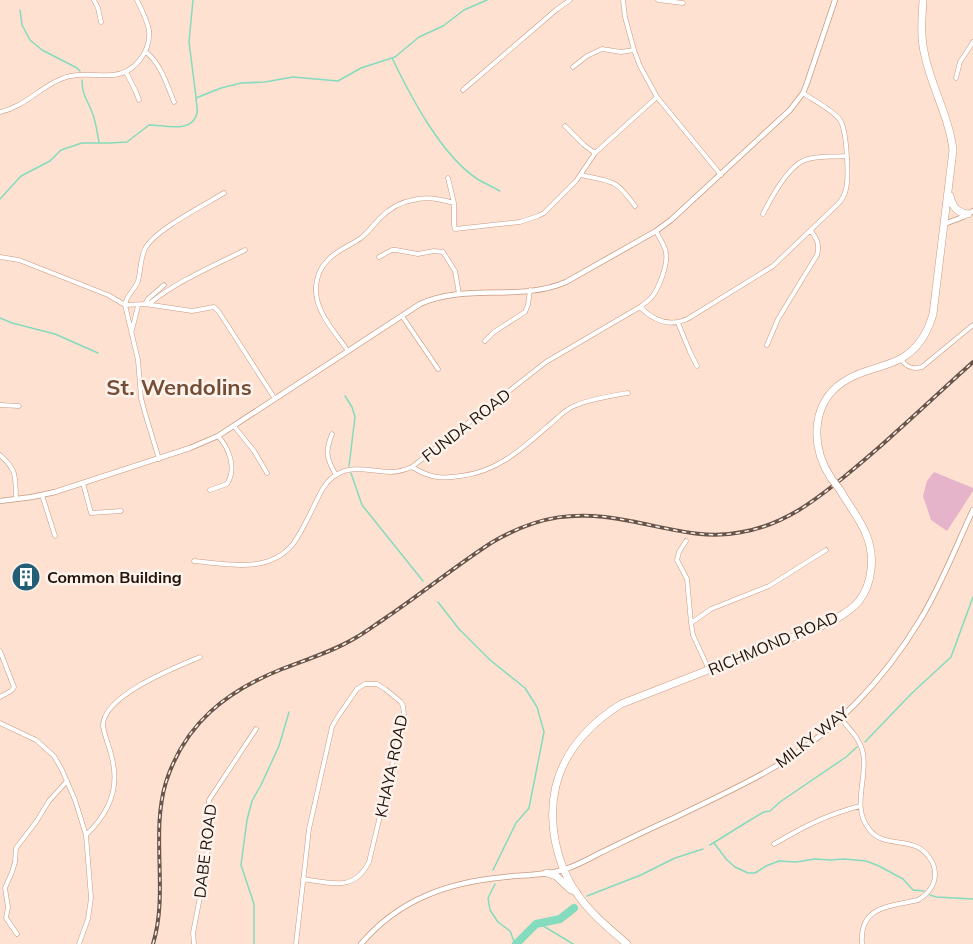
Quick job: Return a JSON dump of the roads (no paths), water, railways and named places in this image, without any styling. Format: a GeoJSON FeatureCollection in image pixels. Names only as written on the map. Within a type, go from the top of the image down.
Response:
{"type":"FeatureCollection","features":[{"type":"Feature","properties":{"kind":"highway","name":"RICHMOND ROAD"},"geometry":{"type":"LineString","coordinates":[[627,944],[578,896],[563,870],[556,847],[552,806],[560,773],[570,753],[590,727],[621,704],[829,623],[847,612],[860,600],[870,578],[872,559],[866,534],[824,466],[818,450],[816,434],[818,419],[824,405],[839,385],[848,378],[901,359],[916,346],[930,327],[953,150],[948,125],[925,56],[922,33],[923,0]]}},
{"type":"Feature","properties":{"kind":"highway"},"geometry":{"type":"LineString","coordinates":[[949,190],[955,207],[962,213],[970,213]]}},
{"type":"Feature","properties":{"kind":"highway"},"geometry":{"type":"LineString","coordinates":[[547,873],[556,876],[578,896]]}},
{"type":"Feature","properties":{"kind":"street"},"geometry":{"type":"LineString","coordinates":[[94,0],[101,22]]}},
{"type":"Feature","properties":{"kind":"street"},"geometry":{"type":"LineString","coordinates":[[0,112],[17,107],[50,85],[70,76],[112,75],[126,72],[138,63],[148,45],[148,28],[137,0]]}},
{"type":"Feature","properties":{"kind":"street"},"geometry":{"type":"LineString","coordinates":[[463,90],[570,0]]}},
{"type":"Feature","properties":{"kind":"street"},"geometry":{"type":"LineString","coordinates":[[623,0],[634,50],[657,97],[721,175]]}},
{"type":"Feature","properties":{"kind":"street"},"geometry":{"type":"LineString","coordinates":[[658,0],[683,3]]}},
{"type":"Feature","properties":{"kind":"street"},"geometry":{"type":"LineString","coordinates":[[0,501],[42,495],[190,448],[234,426],[429,300],[459,295],[545,289],[566,282],[656,231],[721,175],[781,118],[802,93],[812,71],[835,0]]}},
{"type":"Feature","properties":{"kind":"street"},"geometry":{"type":"LineString","coordinates":[[956,78],[960,62],[973,42]]}},
{"type":"Feature","properties":{"kind":"street"},"geometry":{"type":"LineString","coordinates":[[573,67],[587,56],[602,49],[621,52],[634,50]]}},
{"type":"Feature","properties":{"kind":"street"},"geometry":{"type":"LineString","coordinates":[[146,52],[157,64],[174,102]]}},
{"type":"Feature","properties":{"kind":"street"},"geometry":{"type":"LineString","coordinates":[[126,72],[139,100]]}},
{"type":"Feature","properties":{"kind":"street"},"geometry":{"type":"LineString","coordinates":[[640,307],[647,315],[660,321],[678,323],[689,318],[773,266],[840,202],[847,181],[842,122],[802,93]]}},
{"type":"Feature","properties":{"kind":"street"},"geometry":{"type":"LineString","coordinates":[[448,178],[454,203],[455,229],[520,222],[535,218],[544,213],[581,175],[596,153],[657,97]]}},
{"type":"Feature","properties":{"kind":"street"},"geometry":{"type":"LineString","coordinates":[[565,126],[584,145],[596,153]]}},
{"type":"Feature","properties":{"kind":"street"},"geometry":{"type":"LineString","coordinates":[[763,214],[773,195],[801,161],[811,158],[846,156]]}},
{"type":"Feature","properties":{"kind":"street"},"geometry":{"type":"LineString","coordinates":[[581,175],[614,182],[635,206]]}},
{"type":"Feature","properties":{"kind":"street"},"geometry":{"type":"LineString","coordinates":[[159,459],[141,399],[140,367],[125,305],[126,298],[138,281],[144,249],[148,242],[162,230],[224,193]]}},
{"type":"Feature","properties":{"kind":"street"},"geometry":{"type":"LineString","coordinates":[[348,351],[319,306],[316,297],[319,272],[329,258],[360,239],[386,213],[402,203],[413,199],[432,199],[454,203]]}},
{"type":"Feature","properties":{"kind":"street"},"geometry":{"type":"LineString","coordinates":[[944,224],[970,213]]}},
{"type":"Feature","properties":{"kind":"street","name":"FUNDA ROAD"},"geometry":{"type":"LineString","coordinates":[[336,475],[355,469],[391,472],[412,467],[546,362],[640,307],[656,291],[666,263],[665,248],[656,231]]}},
{"type":"Feature","properties":{"kind":"street"},"geometry":{"type":"LineString","coordinates":[[767,345],[777,320],[817,255],[818,240],[811,231]]}},
{"type":"Feature","properties":{"kind":"street"},"geometry":{"type":"LineString","coordinates":[[146,304],[202,271],[245,250]]}},
{"type":"Feature","properties":{"kind":"street"},"geometry":{"type":"LineString","coordinates":[[379,257],[392,250],[418,254],[443,252],[455,271],[459,295]]}},
{"type":"Feature","properties":{"kind":"street"},"geometry":{"type":"LineString","coordinates":[[0,257],[19,260],[108,295],[125,305],[146,304],[192,310],[216,308],[275,399]]}},
{"type":"Feature","properties":{"kind":"street"},"geometry":{"type":"LineString","coordinates":[[146,304],[148,299],[164,285]]}},
{"type":"Feature","properties":{"kind":"street"},"geometry":{"type":"LineString","coordinates":[[485,341],[494,332],[525,312],[530,290]]}},
{"type":"Feature","properties":{"kind":"street"},"geometry":{"type":"LineString","coordinates":[[132,330],[139,305]]}},
{"type":"Feature","properties":{"kind":"street"},"geometry":{"type":"LineString","coordinates":[[402,316],[438,369]]}},
{"type":"Feature","properties":{"kind":"street"},"geometry":{"type":"LineString","coordinates":[[678,323],[697,366]]}},
{"type":"Feature","properties":{"kind":"street"},"geometry":{"type":"LineString","coordinates":[[901,359],[905,365],[912,368],[922,366],[973,325]]}},
{"type":"Feature","properties":{"kind":"street"},"geometry":{"type":"LineString","coordinates":[[412,467],[423,474],[441,478],[481,472],[517,453],[574,406],[628,393]]}},
{"type":"Feature","properties":{"kind":"street"},"geometry":{"type":"LineString","coordinates":[[0,405],[18,406]]}},
{"type":"Feature","properties":{"kind":"street"},"geometry":{"type":"LineString","coordinates":[[234,426],[254,451],[267,473]]}},
{"type":"Feature","properties":{"kind":"street"},"geometry":{"type":"LineString","coordinates":[[194,561],[254,565],[276,557],[288,549],[296,539],[324,488],[336,475],[328,462],[327,451],[332,434]]}},
{"type":"Feature","properties":{"kind":"street"},"geometry":{"type":"LineString","coordinates":[[210,490],[226,485],[231,476],[232,468],[228,451],[218,435]]}},
{"type":"Feature","properties":{"kind":"street"},"geometry":{"type":"LineString","coordinates":[[0,455],[14,471],[16,499]]}},
{"type":"Feature","properties":{"kind":"street"},"geometry":{"type":"LineString","coordinates":[[83,483],[91,513],[121,511]]}},
{"type":"Feature","properties":{"kind":"street"},"geometry":{"type":"LineString","coordinates":[[42,495],[55,536]]}},
{"type":"Feature","properties":{"kind":"street","name":"MILKY WAY"},"geometry":{"type":"LineString","coordinates":[[361,944],[387,919],[428,894],[467,882],[563,870],[772,769],[807,746],[840,718],[876,682],[901,649],[921,620],[973,510]]}},
{"type":"Feature","properties":{"kind":"street"},"geometry":{"type":"LineString","coordinates":[[686,541],[677,560],[687,579],[695,641],[709,670]]}},
{"type":"Feature","properties":{"kind":"street"},"geometry":{"type":"LineString","coordinates":[[691,623],[711,609],[769,586],[826,550]]}},
{"type":"Feature","properties":{"kind":"street"},"geometry":{"type":"LineString","coordinates":[[0,651],[14,684],[12,690],[0,697]]}},
{"type":"Feature","properties":{"kind":"street"},"geometry":{"type":"LineString","coordinates":[[86,835],[104,816],[113,791],[113,760],[102,720],[105,714],[137,686],[152,677],[200,657]]}},
{"type":"Feature","properties":{"kind":"street","name":"KHAYA ROAD"},"geometry":{"type":"LineString","coordinates":[[296,944],[303,879],[309,829],[330,734],[337,718],[357,689],[365,684],[376,684],[401,702],[404,715],[369,862],[360,876],[348,883],[303,879]]}},
{"type":"Feature","properties":{"kind":"street"},"geometry":{"type":"LineString","coordinates":[[840,718],[856,736],[863,753],[860,806],[865,825],[876,837],[913,844],[920,848],[929,857],[935,871],[933,886],[924,896],[918,900],[876,910],[869,916],[862,930],[862,944]]}},
{"type":"Feature","properties":{"kind":"street"},"geometry":{"type":"LineString","coordinates":[[0,723],[29,735],[54,756],[67,781],[82,821],[86,835],[91,898],[88,919],[79,944]]}},
{"type":"Feature","properties":{"kind":"street","name":"DABE ROAD"},"geometry":{"type":"LineString","coordinates":[[194,944],[193,933],[207,861],[209,800],[256,729]]}},
{"type":"Feature","properties":{"kind":"street"},"geometry":{"type":"LineString","coordinates":[[17,934],[6,918],[8,907],[5,888],[15,862],[16,848],[49,801],[67,781]]}},
{"type":"Feature","properties":{"kind":"street"},"geometry":{"type":"LineString","coordinates":[[774,844],[835,812],[860,806]]}},
{"type":"Feature","properties":{"kind":"waterway"},"geometry":{"type":"LineString","coordinates":[[193,0],[189,42],[196,97]]}},
{"type":"Feature","properties":{"kind":"waterway"},"geometry":{"type":"LineString","coordinates":[[0,199],[21,176],[50,161],[61,150],[82,143],[127,142],[149,125],[177,127],[190,124],[197,111],[196,98],[241,83],[293,77],[338,81],[361,68],[395,57],[419,37],[443,26],[464,10],[487,0]]}},
{"type":"Feature","properties":{"kind":"waterway"},"geometry":{"type":"LineString","coordinates":[[20,10],[22,25],[30,40],[42,50],[80,71]]}},
{"type":"Feature","properties":{"kind":"waterway"},"geometry":{"type":"LineString","coordinates":[[392,58],[418,108],[452,157],[479,180],[500,191]]}},
{"type":"Feature","properties":{"kind":"waterway"},"geometry":{"type":"LineString","coordinates":[[82,80],[99,142]]}},
{"type":"Feature","properties":{"kind":"waterway"},"geometry":{"type":"LineString","coordinates":[[0,318],[55,334],[98,353]]}},
{"type":"Feature","properties":{"kind":"waterway"},"geometry":{"type":"LineString","coordinates":[[345,396],[355,417],[349,466]]}},
{"type":"Feature","properties":{"kind":"waterway"},"geometry":{"type":"LineString","coordinates":[[351,473],[362,505],[423,581]]}},
{"type":"Feature","properties":{"kind":"waterway"},"geometry":{"type":"LineString","coordinates":[[865,742],[911,694],[951,657],[973,597]]}},
{"type":"Feature","properties":{"kind":"waterway"},"geometry":{"type":"LineString","coordinates":[[438,602],[459,629],[490,660],[525,688],[537,707],[544,732],[529,808],[516,823],[493,870]]}},
{"type":"Feature","properties":{"kind":"waterway"},"geometry":{"type":"LineString","coordinates":[[254,944],[254,904],[241,865],[247,820],[252,801],[279,746],[289,712]]}},
{"type":"Feature","properties":{"kind":"waterway"},"geometry":{"type":"LineString","coordinates":[[710,845],[764,812],[770,811],[857,747]]}},
{"type":"Feature","properties":{"kind":"waterway"},"geometry":{"type":"LineString","coordinates":[[714,843],[727,860],[748,873],[755,873],[779,861],[796,862],[815,859],[866,861],[903,879],[913,890],[924,891]]}},
{"type":"Feature","properties":{"kind":"waterway"},"geometry":{"type":"LineString","coordinates":[[587,896],[641,875],[675,858],[703,849]]}},
{"type":"Feature","properties":{"kind":"waterway"},"geometry":{"type":"LineString","coordinates":[[495,884],[488,898],[490,910],[498,922],[510,931],[515,944]]}},
{"type":"Feature","properties":{"kind":"waterway"},"geometry":{"type":"LineString","coordinates":[[930,895],[973,899]]}},
{"type":"Feature","properties":{"kind":"waterway"},"geometry":{"type":"LineString","coordinates":[[516,944],[536,924],[560,919],[574,908]]}},
{"type":"Feature","properties":{"kind":"waterway"},"geometry":{"type":"LineString","coordinates":[[540,924],[573,944]]}},
{"type":"Feature","properties":{"kind":"railway"},"geometry":{"type":"LineString","coordinates":[[153,944],[160,904],[159,822],[166,782],[184,743],[210,712],[226,699],[262,678],[330,651],[364,633],[491,543],[525,526],[558,517],[593,516],[714,535],[742,532],[771,524],[809,504],[844,477],[973,362]]}},
{"type":"Feature","properties":{"kind":"place","name":"Common Building"},"geometry":{"type":"Point","coordinates":[26,577]}},
{"type":"Feature","properties":{"kind":"district","name":"St. Wendolins"},"geometry":{"type":"Point","coordinates":[179,387]}}]}
